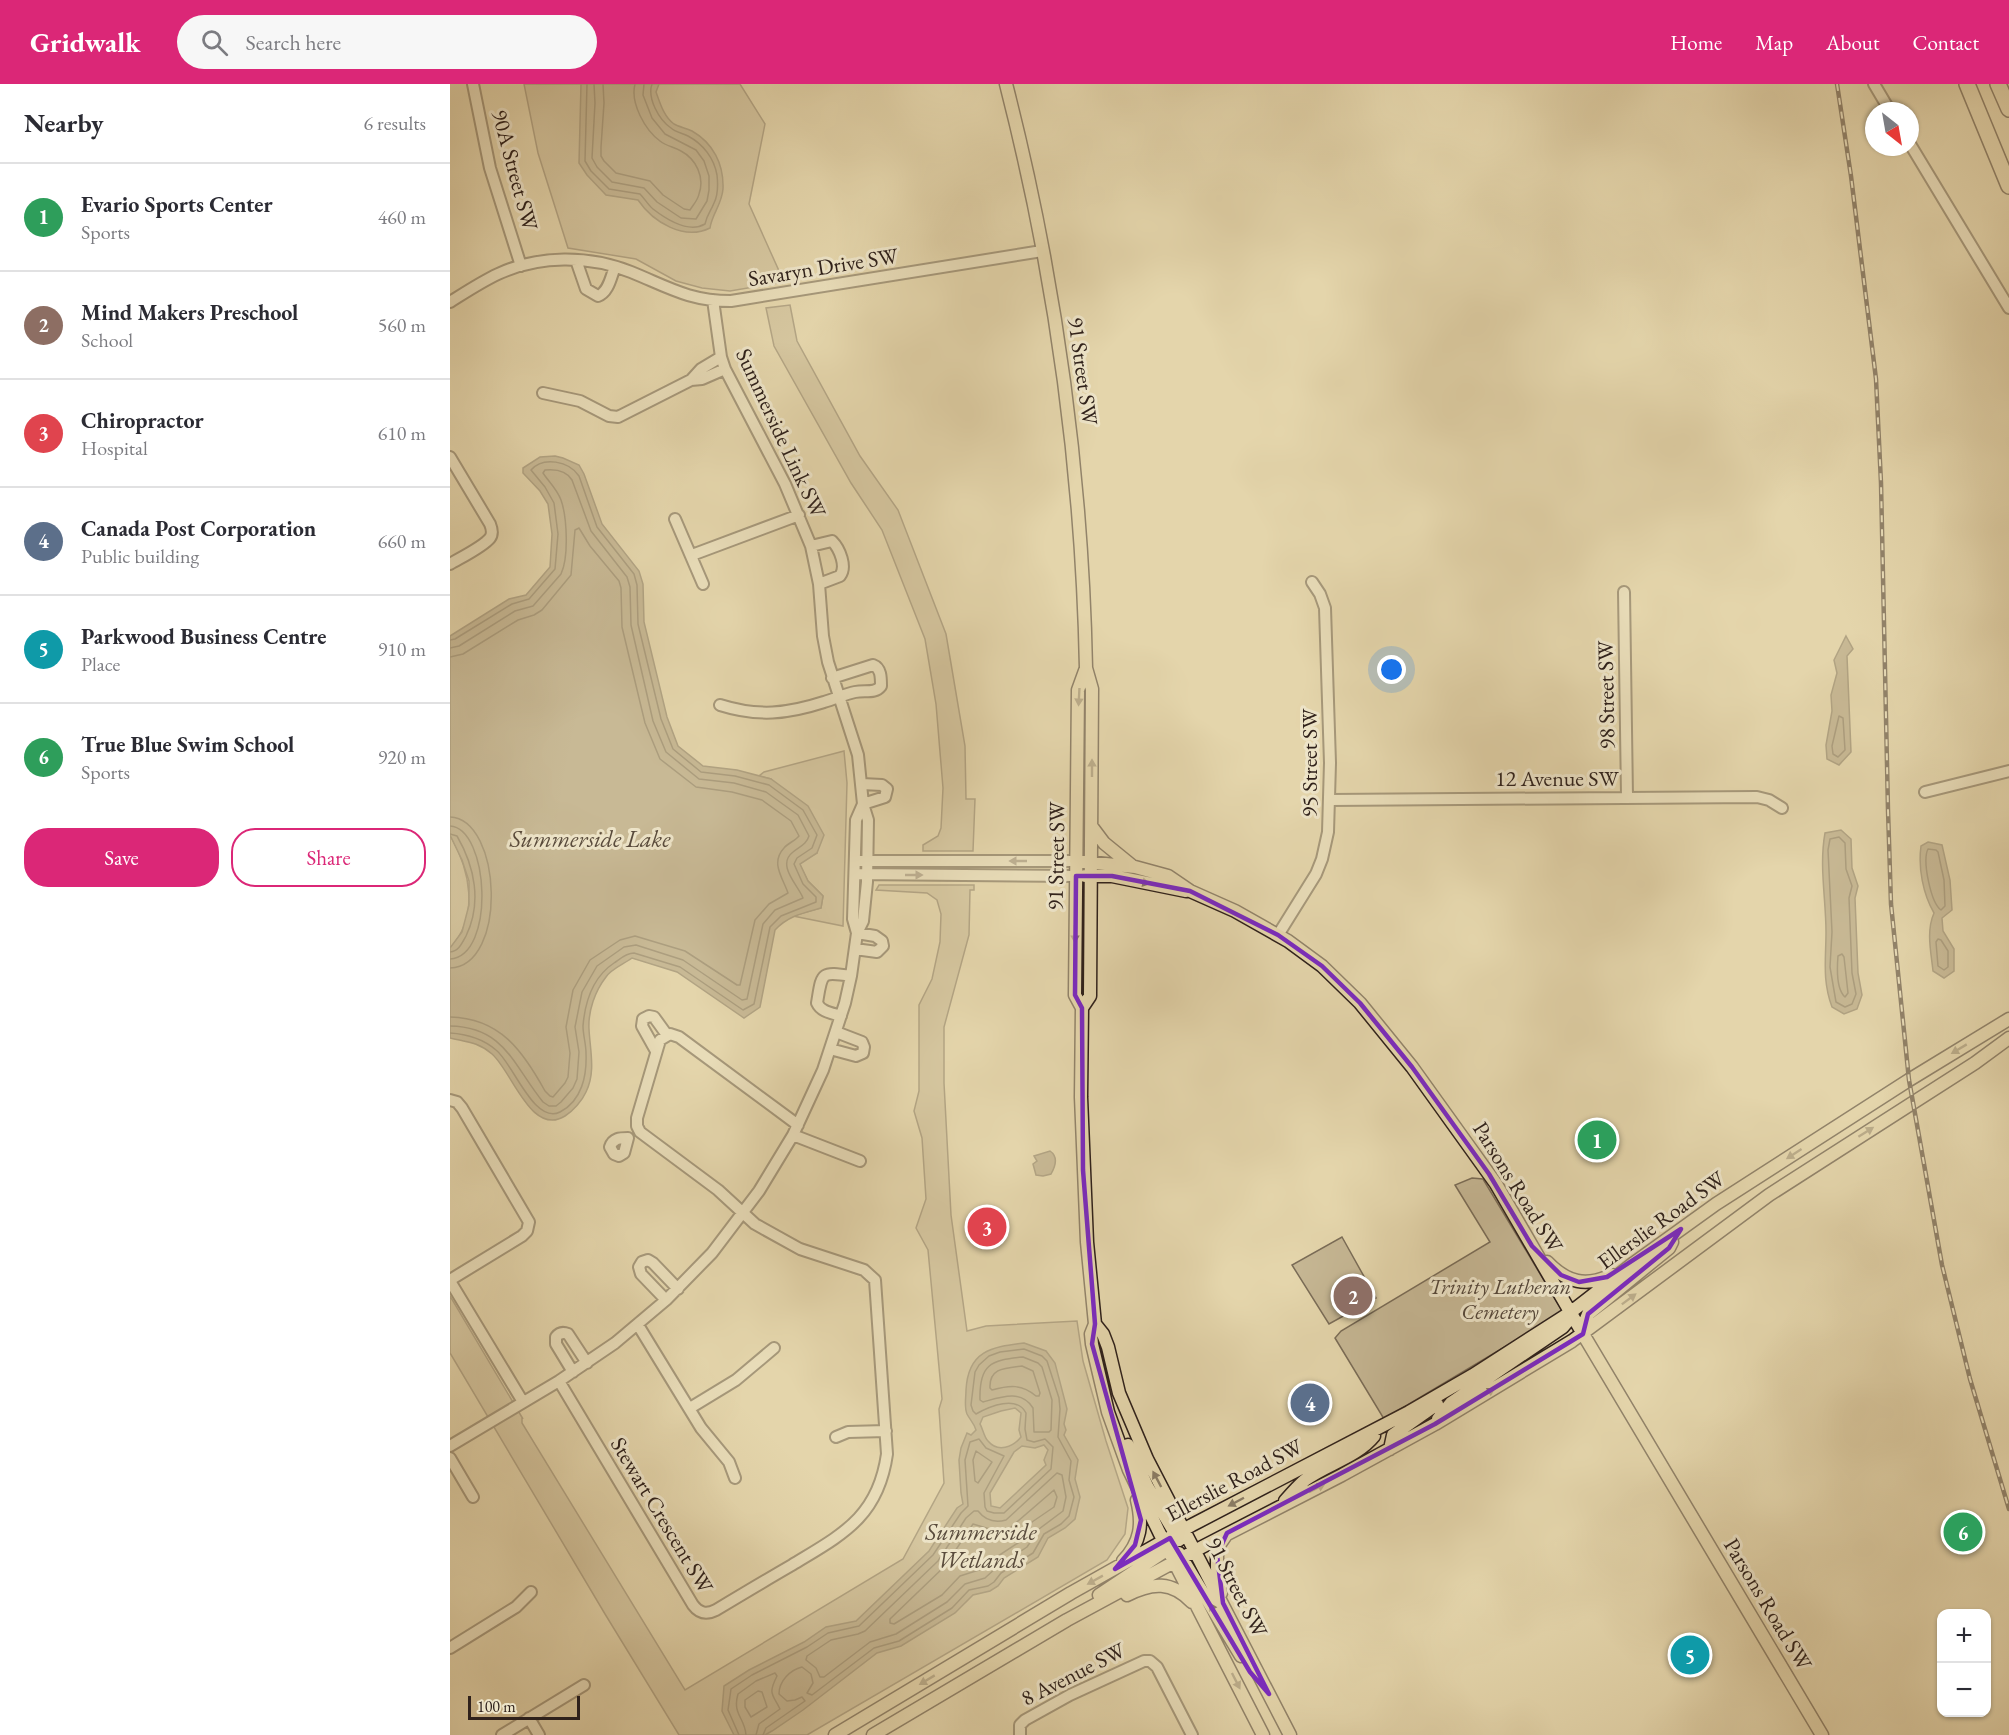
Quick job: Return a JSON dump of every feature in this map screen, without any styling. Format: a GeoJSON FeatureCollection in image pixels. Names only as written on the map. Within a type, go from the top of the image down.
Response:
{"type":"FeatureCollection","features":[{"type":"Feature","properties":{"kind":"highway"},"geometry":{"type":"LineString","coordinates":[[1967,84],[2009,186]]}},
{"type":"Feature","properties":{"kind":"highway"},"geometry":{"type":"LineString","coordinates":[[1998,84],[2009,109]]}},
{"type":"Feature","properties":{"kind":"main road","name":"91 Street SW"},"geometry":{"type":"LineString","coordinates":[[1006,84],[1042,251],[1059,345],[1071,434],[1081,554],[1086,668],[1092,689],[1090,996],[1082,1008]]}},
{"type":"Feature","properties":{"kind":"main road","name":"91 Street SW"},"geometry":{"type":"LineString","coordinates":[[1086,668],[1078,690],[1075,995],[1082,1008],[1083,1170],[1087,1248],[1095,1324],[1092,1334],[1096,1365],[1108,1412],[1129,1470],[1174,1540],[1195,1550],[1290,1735]]}},
{"type":"Feature","properties":{"kind":"main road"},"geometry":{"type":"LineString","coordinates":[[1092,827],[1111,849],[1135,867]]}},
{"type":"Feature","properties":{"kind":"main road","name":"Parsons Road SW"},"geometry":{"type":"LineString","coordinates":[[1076,861],[1135,867],[1168,876],[1190,891],[1235,911],[1278,935],[1322,966],[1373,1018],[1412,1067],[1485,1168],[1821,1735]]}},
{"type":"Feature","properties":{"kind":"main road","name":"Parsons Road SW"},"geometry":{"type":"LineString","coordinates":[[1076,876],[1112,876],[1190,891]]}},
{"type":"Feature","properties":{"kind":"main road","name":"Ellerslie Road SW"},"geometry":{"type":"LineString","coordinates":[[835,1735],[1071,1593],[1174,1540],[1473,1375],[1571,1312],[1716,1204],[1909,1080],[2009,1019]]}},
{"type":"Feature","properties":{"kind":"main road","name":"Ellerslie Road SW"},"geometry":{"type":"LineString","coordinates":[[873,1735],[1005,1656],[1195,1550],[1278,1509],[1435,1424],[1583,1334],[1769,1195],[1975,1063],[2009,1038]]}},
{"type":"Feature","properties":{"kind":"main road"},"geometry":{"type":"LineString","coordinates":[[1583,1334],[1588,1314],[1669,1248],[1681,1229]]}},
{"type":"Feature","properties":{"kind":"main road"},"geometry":{"type":"LineString","coordinates":[[1532,1246],[1562,1275],[1579,1282],[1597,1280],[1634,1263]]}},
{"type":"Feature","properties":{"kind":"main road"},"geometry":{"type":"LineString","coordinates":[[1435,1424],[1451,1403],[1563,1327],[1571,1312]]}},
{"type":"Feature","properties":{"kind":"main road","name":"91 Street SW"},"geometry":{"type":"LineString","coordinates":[[1095,1324],[1103,1334],[1108,1347],[1114,1377],[1200,1611],[1263,1735]]}},
{"type":"Feature","properties":{"kind":"main road"},"geometry":{"type":"LineString","coordinates":[[1005,1656],[1174,1540],[1134,1459],[1096,1365]]}},
{"type":"Feature","properties":{"kind":"main road"},"geometry":{"type":"LineString","coordinates":[[1390,1449],[1393,1436],[1446,1398],[1473,1375]]}},
{"type":"Feature","properties":{"kind":"main road"},"geometry":{"type":"LineString","coordinates":[[1278,1509],[1305,1480],[1369,1442],[1378,1429]]}},
{"type":"Feature","properties":{"kind":"main road"},"geometry":{"type":"LineString","coordinates":[[1115,1569],[1132,1551],[1141,1530],[1139,1510],[1129,1470]]}},
{"type":"Feature","properties":{"kind":"main road"},"geometry":{"type":"LineString","coordinates":[[1223,1603],[1216,1555],[1219,1543],[1227,1533]]}},
{"type":"Feature","properties":{"kind":"main road"},"geometry":{"type":"LineString","coordinates":[[1179,1559],[1250,1672],[1269,1694]]}},
{"type":"Feature","properties":{"kind":"main road"},"geometry":{"type":"LineString","coordinates":[[1005,1656],[1134,1591],[1163,1585],[1176,1588],[1185,1594],[1200,1611]]}},
{"type":"Feature","properties":{"kind":"street","name":"90A Street SW"},"geometry":{"type":"LineString","coordinates":[[473,84],[490,168],[521,266]]}},
{"type":"Feature","properties":{"kind":"street"},"geometry":{"type":"LineString","coordinates":[[1874,84],[1885,102]]}},
{"type":"Feature","properties":{"kind":"street"},"geometry":{"type":"LineString","coordinates":[[1917,156],[2009,308]]}},
{"type":"Feature","properties":{"kind":"street","name":"Savaryn Drive SW"},"geometry":{"type":"LineString","coordinates":[[450,302],[499,274],[521,266],[553,260],[576,260],[615,267],[677,293],[714,300],[755,298],[1042,251]]}},
{"type":"Feature","properties":{"kind":"street"},"geometry":{"type":"LineString","coordinates":[[576,260],[586,289],[598,296],[604,292],[615,267]]}},
{"type":"Feature","properties":{"kind":"street","name":"Summerside Link SW"},"geometry":{"type":"LineString","coordinates":[[714,300],[721,357],[725,369],[799,515],[811,546],[819,584],[825,648],[832,678],[856,748],[863,804],[868,820],[868,861],[863,921],[857,933]]}},
{"type":"Feature","properties":{"kind":"street"},"geometry":{"type":"LineString","coordinates":[[543,393],[580,401],[609,416],[618,417],[691,380],[702,369],[721,357]]}},
{"type":"Feature","properties":{"kind":"street"},"geometry":{"type":"LineString","coordinates":[[691,380],[702,379],[725,369]]}},
{"type":"Feature","properties":{"kind":"street"},"geometry":{"type":"LineString","coordinates":[[450,457],[492,531],[488,540],[450,564]]}},
{"type":"Feature","properties":{"kind":"street"},"geometry":{"type":"LineString","coordinates":[[692,555],[799,515]]}},
{"type":"Feature","properties":{"kind":"street"},"geometry":{"type":"LineString","coordinates":[[675,519],[703,584]]}},
{"type":"Feature","properties":{"kind":"street","name":"Summerside Link SW"},"geometry":{"type":"LineString","coordinates":[[811,546],[832,541],[837,546],[844,568],[840,576],[819,584]]}},
{"type":"Feature","properties":{"kind":"street","name":"95 Street SW"},"geometry":{"type":"LineString","coordinates":[[1278,935],[1316,874],[1328,832],[1330,800],[1325,608],[1312,582]]}},
{"type":"Feature","properties":{"kind":"street","name":"98 Street SW"},"geometry":{"type":"LineString","coordinates":[[1623,592],[1627,797]]}},
{"type":"Feature","properties":{"kind":"street"},"geometry":{"type":"LineString","coordinates":[[720,705],[744,712],[773,713],[803,708],[854,692],[878,690],[881,686],[880,673],[876,666],[868,666],[832,678]]}},
{"type":"Feature","properties":{"kind":"street"},"geometry":{"type":"LineString","coordinates":[[1925,792],[2009,771]]}},
{"type":"Feature","properties":{"kind":"street"},"geometry":{"type":"LineString","coordinates":[[450,1446],[587,1363],[666,1300],[712,1253],[772,1170],[813,1094],[831,1049],[851,976],[857,933],[853,918],[856,820],[863,804],[885,797],[887,789],[882,784],[862,784]]}},
{"type":"Feature","properties":{"kind":"street","name":"12 Avenue SW"},"geometry":{"type":"LineString","coordinates":[[1330,800],[1757,797],[1769,800],[1782,808]]}},
{"type":"Feature","properties":{"kind":"street"},"geometry":{"type":"LineString","coordinates":[[856,861],[1076,861]]}},
{"type":"Feature","properties":{"kind":"street"},"geometry":{"type":"LineString","coordinates":[[856,874],[1076,876]]}},
{"type":"Feature","properties":{"kind":"street"},"geometry":{"type":"LineString","coordinates":[[855,949],[876,952],[883,946],[878,937],[857,933]]}},
{"type":"Feature","properties":{"kind":"street"},"geometry":{"type":"LineString","coordinates":[[841,1016],[818,1006],[821,981],[825,975],[830,973],[851,976]]}},
{"type":"Feature","properties":{"kind":"street"},"geometry":{"type":"LineString","coordinates":[[656,1050],[642,1026],[643,1019],[648,1016],[654,1017],[667,1035]]}},
{"type":"Feature","properties":{"kind":"street"},"geometry":{"type":"LineString","coordinates":[[831,1049],[856,1056],[864,1050],[862,1042],[836,1032]]}},
{"type":"Feature","properties":{"kind":"street"},"geometry":{"type":"LineString","coordinates":[[743,1213],[718,1190],[638,1129],[637,1118],[656,1050],[660,1040],[667,1035],[673,1034],[690,1045],[795,1130],[860,1161]]}},
{"type":"Feature","properties":{"kind":"street"},"geometry":{"type":"LineString","coordinates":[[451,1100],[462,1108],[525,1213],[529,1225],[522,1236],[450,1280],[523,1402]]}},
{"type":"Feature","properties":{"kind":"street"},"geometry":{"type":"LineString","coordinates":[[628,1138],[638,1129]]}},
{"type":"Feature","properties":{"kind":"street","name":"Stewart Crescent SW"},"geometry":{"type":"LineString","coordinates":[[559,1381],[693,1605],[704,1613],[716,1610],[838,1537],[853,1525],[865,1511],[881,1482],[887,1454],[877,1288],[873,1276],[864,1270],[800,1249],[755,1224],[743,1213]]}},
{"type":"Feature","properties":{"kind":"street"},"geometry":{"type":"LineString","coordinates":[[666,1300],[640,1272],[639,1267],[642,1262],[648,1260],[653,1263],[678,1289]]}},
{"type":"Feature","properties":{"kind":"street"},"geometry":{"type":"LineString","coordinates":[[638,1324],[707,1435],[729,1462],[735,1478]]}},
{"type":"Feature","properties":{"kind":"street"},"geometry":{"type":"LineString","coordinates":[[573,1372],[556,1344],[558,1334],[568,1334],[587,1363]]}},
{"type":"Feature","properties":{"kind":"street"},"geometry":{"type":"LineString","coordinates":[[690,1408],[736,1380],[774,1348]]}},
{"type":"Feature","properties":{"kind":"street"},"geometry":{"type":"LineString","coordinates":[[836,1437],[848,1432],[886,1431]]}},
{"type":"Feature","properties":{"kind":"street"},"geometry":{"type":"LineString","coordinates":[[450,1458],[473,1497]]}},
{"type":"Feature","properties":{"kind":"street"},"geometry":{"type":"LineString","coordinates":[[450,1648],[516,1607],[531,1592]]}},
{"type":"Feature","properties":{"kind":"street","name":"8 Avenue SW"},"geometry":{"type":"LineString","coordinates":[[1019,1732],[1025,1720],[1070,1695],[1135,1664],[1150,1661],[1159,1670],[1192,1735]]}},
{"type":"Feature","properties":{"kind":"street"},"geometry":{"type":"LineString","coordinates":[[502,1735],[584,1685]]}},
{"type":"Feature","properties":{"kind":"street"},"geometry":{"type":"LineString","coordinates":[[529,1718],[539,1735]]}},
{"type":"Feature","properties":{"kind":"highlighted area"},"geometry":{"type":"Polygon","coordinates":[[[1076,876],[1112,876],[1190,891],[1278,935],[1322,966],[1360,1003],[1412,1067],[1489,1174],[1532,1246],[1561,1275],[1579,1282],[1607,1277],[1681,1229],[1669,1248],[1588,1314],[1583,1334],[1435,1424],[1227,1533],[1217,1555],[1223,1603],[1269,1694],[1250,1672],[1170,1538],[1115,1569],[1135,1545],[1141,1520],[1092,1344],[1095,1324],[1083,1170],[1082,1008],[1075,995],[1076,876]]]}},
{"type":"Feature","properties":{"kind":"green space"},"geometry":{"type":"Polygon","coordinates":[[[524,84],[740,84],[765,124],[749,204],[784,282],[730,291],[702,288],[676,281],[636,259],[568,248],[538,153],[524,84]]]}},
{"type":"Feature","properties":{"kind":"green space"},"geometry":{"type":"Polygon","coordinates":[[[790,305],[797,341],[860,456],[898,510],[946,634],[965,746],[966,799],[975,799],[973,851],[923,851],[923,845],[938,836],[941,828],[943,788],[936,704],[925,639],[882,530],[851,483],[774,346],[766,308],[790,305]]]}},
{"type":"Feature","properties":{"kind":"green space"},"geometry":{"type":"Polygon","coordinates":[[[844,751],[847,783],[843,926],[793,916],[821,908],[823,896],[808,881],[799,863],[817,853],[771,779],[759,776],[764,772],[844,751]]]}},
{"type":"Feature","properties":{"kind":"green space"},"geometry":{"type":"Polygon","coordinates":[[[450,835],[463,863],[469,893],[465,922],[450,948],[450,835]]]}},
{"type":"Feature","properties":{"kind":"green space"},"geometry":{"type":"Polygon","coordinates":[[[879,885],[974,885],[974,890],[970,890],[969,935],[944,1027],[944,1083],[951,1215],[967,1331],[986,1326],[1077,1321],[1083,1361],[1128,1508],[1125,1534],[1107,1560],[807,1735],[679,1735],[450,1353],[450,1296],[523,1419],[522,1423],[685,1690],[903,1559],[944,1483],[939,1409],[942,1399],[928,1250],[916,1228],[926,1199],[922,1138],[914,1111],[919,1091],[919,1005],[932,979],[940,942],[941,914],[937,900],[927,893],[876,890],[879,885]]]}},
{"type":"Feature","properties":{"kind":"green space","name":"Trinity Lutheran Cemetery"},"geometry":{"type":"Polygon","coordinates":[[[1472,1178],[1483,1179],[1563,1312],[1384,1419],[1335,1338],[1341,1331],[1490,1242],[1455,1185],[1472,1178]]]}},
{"type":"Feature","properties":{"kind":"green space"},"geometry":{"type":"Polygon","coordinates":[[[1342,1237],[1376,1298],[1329,1324],[1292,1265],[1342,1237]]]}},
{"type":"Feature","properties":{"kind":"water"},"geometry":{"type":"Polygon","coordinates":[[[581,84],[659,84],[656,92],[668,118],[674,124],[692,131],[706,142],[716,155],[722,171],[721,199],[710,228],[690,232],[670,227],[652,215],[638,200],[606,195],[587,175],[579,163],[581,84]]]}},
{"type":"Feature","properties":{"kind":"water","name":"Summerside Lake"},"geometry":{"type":"Polygon","coordinates":[[[555,456],[579,465],[602,524],[639,571],[643,584],[644,622],[667,717],[678,746],[703,766],[737,770],[771,779],[808,806],[824,835],[817,853],[800,864],[808,881],[823,896],[821,908],[791,918],[775,930],[760,1007],[744,1018],[677,972],[632,958],[608,974],[593,1002],[589,1022],[592,1069],[586,1092],[571,1111],[553,1120],[542,1118],[532,1110],[499,1062],[487,1050],[450,1038],[450,948],[462,932],[469,905],[469,881],[450,835],[450,636],[509,599],[526,595],[550,567],[552,534],[548,504],[540,491],[523,473],[523,468],[540,457],[555,456]]]}},
{"type":"Feature","properties":{"kind":"water"},"geometry":{"type":"Polygon","coordinates":[[[1846,636],[1853,649],[1847,656],[1851,752],[1839,765],[1827,759],[1826,745],[1832,711],[1831,695],[1837,673],[1834,660],[1846,636]]]}},
{"type":"Feature","properties":{"kind":"water"},"geometry":{"type":"Polygon","coordinates":[[[1841,830],[1851,839],[1852,868],[1858,886],[1855,898],[1858,973],[1862,995],[1857,1009],[1844,1014],[1832,1007],[1827,988],[1823,870],[1825,833],[1841,830]]]}},
{"type":"Feature","properties":{"kind":"water"},"geometry":{"type":"Polygon","coordinates":[[[1928,842],[1942,845],[1950,880],[1952,910],[1942,918],[1943,931],[1954,949],[1954,971],[1944,978],[1933,971],[1930,949],[1934,913],[1924,889],[1920,854],[1921,846],[1928,842]]]}},
{"type":"Feature","properties":{"kind":"water"},"geometry":{"type":"Polygon","coordinates":[[[1050,1151],[1055,1156],[1055,1165],[1051,1174],[1036,1175],[1033,1164],[1037,1161],[1034,1156],[1050,1151]]]}},
{"type":"Feature","properties":{"kind":"water","name":"Summerside Wetlands"},"geometry":{"type":"Polygon","coordinates":[[[1024,1343],[1046,1351],[1055,1363],[1067,1409],[1064,1435],[1078,1460],[1075,1479],[1080,1497],[1075,1519],[1048,1538],[1038,1557],[1004,1578],[998,1586],[990,1591],[973,1595],[955,1613],[901,1646],[877,1653],[772,1731],[765,1735],[734,1735],[722,1711],[724,1686],[749,1670],[804,1642],[826,1627],[856,1621],[929,1551],[957,1508],[963,1504],[959,1460],[961,1448],[967,1433],[971,1435],[976,1430],[966,1408],[966,1390],[971,1367],[983,1353],[1024,1343]],[[1015,1408],[983,1417],[980,1424],[985,1437],[992,1445],[1005,1447],[1014,1444],[1021,1437],[1019,1430],[1021,1413],[1015,1408]],[[1044,1445],[1035,1448],[1022,1446],[1014,1452],[990,1493],[991,1506],[1000,1508],[1046,1465],[1044,1460],[1048,1450],[1044,1445]]]}},
{"type":"Feature","properties":{"kind":"railway"},"geometry":{"type":"LineString","coordinates":[[1837,84],[1851,176],[1876,379],[1881,483],[1891,904],[1909,1080],[1942,1265],[1970,1379],[2009,1509]]}},
{"type":"Feature","properties":{"kind":"place","name":"Evario Sports Center"},"geometry":{"type":"Point","coordinates":[1597,1140]}},
{"type":"Feature","properties":{"kind":"place","name":"Chiropractor"},"geometry":{"type":"Point","coordinates":[987,1227]}},
{"type":"Feature","properties":{"kind":"place","name":"Mind Makers Preschool"},"geometry":{"type":"Point","coordinates":[1353,1296]}},
{"type":"Feature","properties":{"kind":"place","name":"Canada Post Corporation"},"geometry":{"type":"Point","coordinates":[1310,1403]}},
{"type":"Feature","properties":{"kind":"place","name":"True Blue Swim School"},"geometry":{"type":"Point","coordinates":[1963,1532]}},
{"type":"Feature","properties":{"kind":"place","name":"Parkwood Business Centre"},"geometry":{"type":"Point","coordinates":[1690,1655]}}]}
